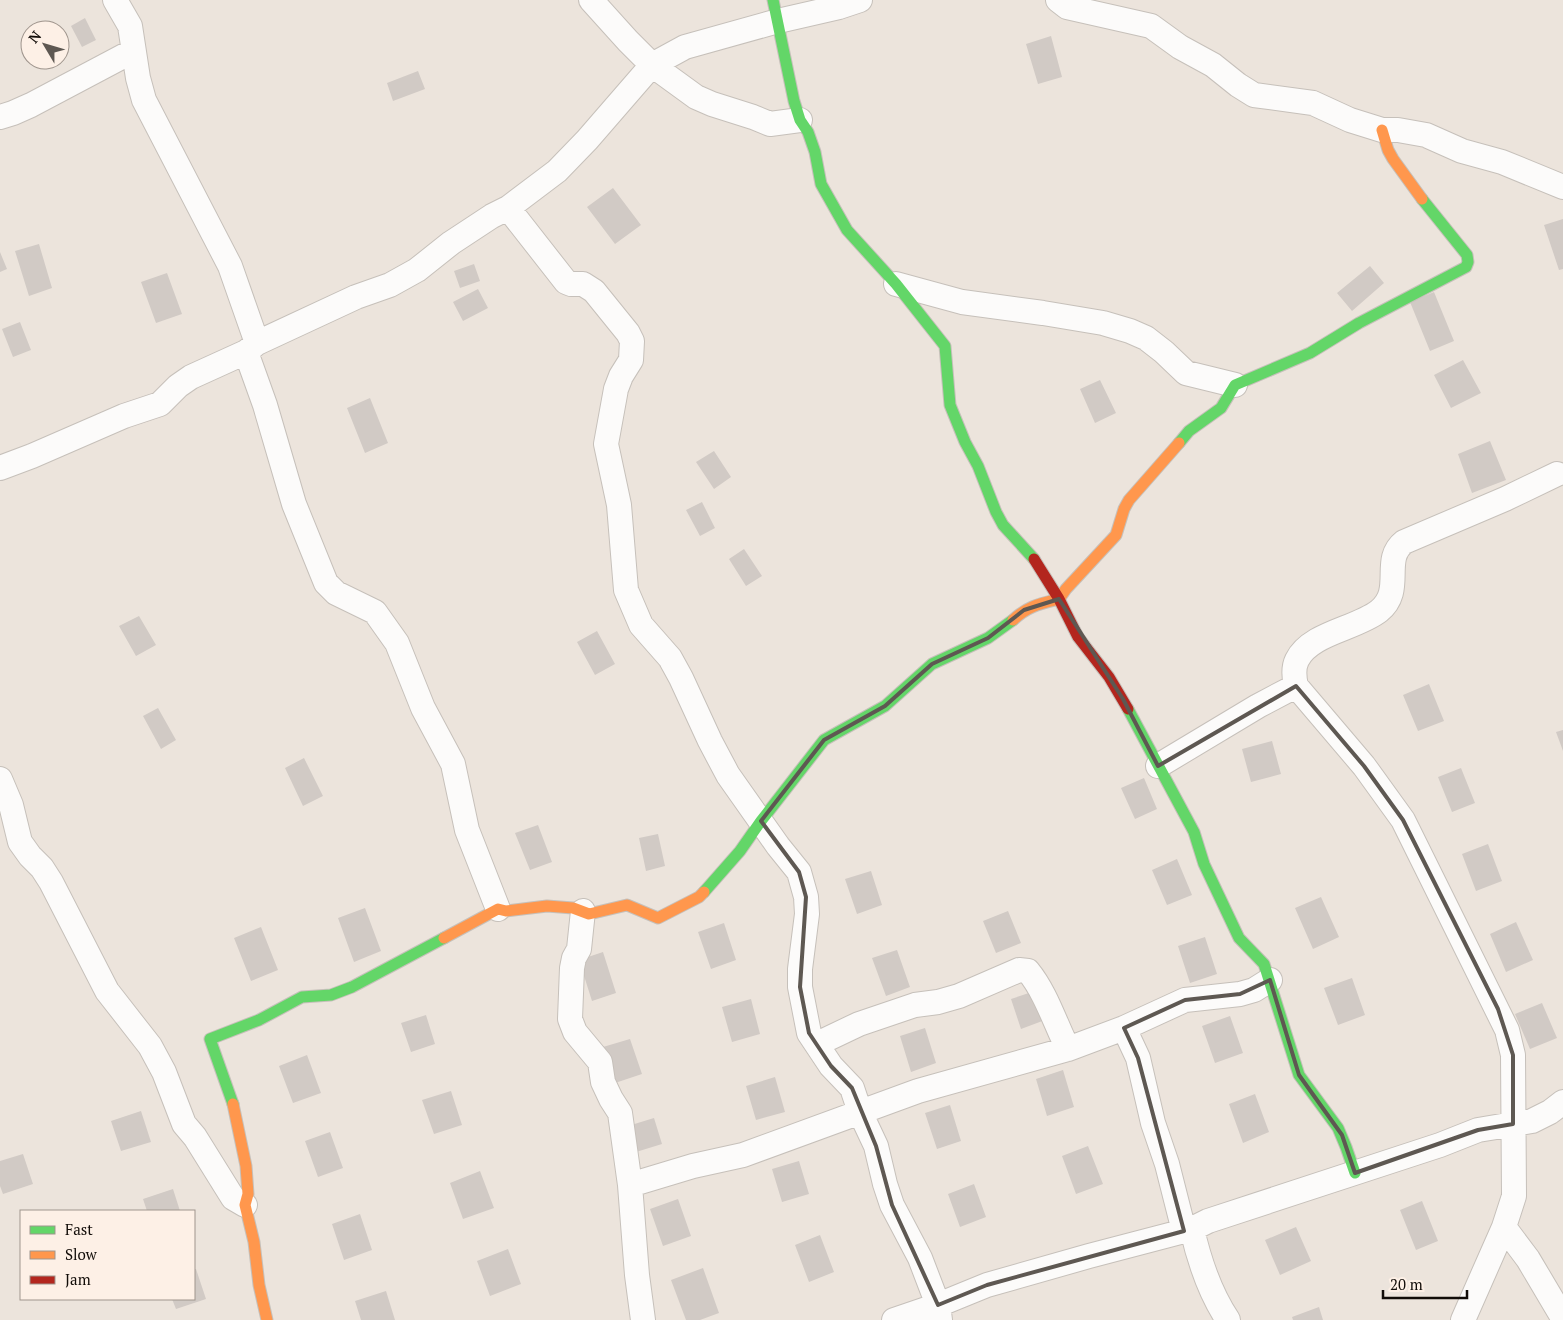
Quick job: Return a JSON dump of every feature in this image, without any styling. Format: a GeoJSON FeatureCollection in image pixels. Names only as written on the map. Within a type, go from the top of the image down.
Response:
{"type":"FeatureCollection","features":[{"type":"Feature","properties":{"kind":"street"},"geometry":{"type":"LineString","coordinates":[[116,0],[130,26],[138,78],[144,100],[230,266],[265,404],[294,504],[326,583],[336,593],[376,612],[397,643],[423,708],[453,764],[467,830],[498,909]]}},
{"type":"Feature","properties":{"kind":"street"},"geometry":{"type":"LineString","coordinates":[[591,0],[628,42],[652,65],[696,97],[770,124],[800,120]]}},
{"type":"Feature","properties":{"kind":"street"},"geometry":{"type":"LineString","coordinates":[[0,468],[124,416],[160,404],[178,386],[191,377],[356,297],[390,286],[417,270],[451,243],[492,216],[508,208],[557,172],[593,134],[652,65],[685,47],[775,10],[839,7],[860,0]]}},
{"type":"Feature","properties":{"kind":"street"},"geometry":{"type":"LineString","coordinates":[[1058,0],[1067,7],[1151,26],[1180,47],[1213,65],[1254,95],[1313,103],[1350,120],[1382,130],[1398,130],[1426,135],[1462,151],[1502,162],[1563,187]]}},
{"type":"Feature","properties":{"kind":"street"},"geometry":{"type":"LineString","coordinates":[[775,10],[785,63],[800,120],[808,132],[815,152],[821,184],[847,230],[896,284],[945,346],[950,405],[965,442],[978,466],[996,512],[1003,525],[1037,564],[1059,599],[1078,637],[1124,699],[1194,832],[1204,864],[1239,938],[1264,964],[1299,1075],[1342,1135],[1355,1173]]}},
{"type":"Feature","properties":{"kind":"street"},"geometry":{"type":"LineString","coordinates":[[0,117],[31,105],[133,51]]}},
{"type":"Feature","properties":{"kind":"street"},"geometry":{"type":"LineString","coordinates":[[267,1320],[259,1285],[254,1242],[245,1205],[248,1194],[246,1166],[233,1103],[227,1082],[212,1046],[212,1038],[259,1020],[302,997],[331,995],[352,987],[444,936],[498,909],[506,911],[547,906],[573,908],[589,914],[628,905],[634,906],[653,918],[664,917],[699,897],[740,851],[824,740],[885,706],[932,664],[988,638],[1006,626],[1024,610],[1037,604],[1059,599],[1066,588],[1116,535],[1124,509],[1129,500],[1189,431],[1221,408],[1235,385],[1310,353],[1359,323],[1466,267],[1468,262],[1467,255],[1430,210],[1393,159],[1382,130]]}},
{"type":"Feature","properties":{"kind":"street"},"geometry":{"type":"LineString","coordinates":[[508,208],[566,282],[570,284],[583,284],[594,291],[628,333],[632,341],[630,360],[616,389],[606,444],[619,505],[626,590],[641,625],[670,658],[681,678],[721,763],[799,872],[804,888],[807,914],[800,970],[800,987],[809,1033],[831,1066],[852,1088],[860,1112],[876,1146],[892,1204],[920,1258],[939,1312]]}},
{"type":"Feature","properties":{"kind":"street"},"geometry":{"type":"LineString","coordinates":[[896,284],[962,302],[1103,323],[1130,331],[1152,342],[1186,373],[1235,385]]}},
{"type":"Feature","properties":{"kind":"street"},"geometry":{"type":"LineString","coordinates":[[1463,1320],[1504,1227],[1514,1196],[1513,1055],[1507,1030],[1403,820],[1364,766],[1296,686],[1294,672],[1296,660],[1308,647],[1325,636],[1371,616],[1381,609],[1390,598],[1393,588],[1393,565],[1398,546],[1561,474]]}},
{"type":"Feature","properties":{"kind":"street"},"geometry":{"type":"LineString","coordinates":[[1158,766],[1258,706],[1296,686]]}},
{"type":"Feature","properties":{"kind":"street"},"geometry":{"type":"LineString","coordinates":[[0,779],[12,805],[20,842],[51,882],[107,991],[150,1046],[164,1072],[184,1124],[195,1136],[233,1198],[245,1205]]}},
{"type":"Feature","properties":{"kind":"street"},"geometry":{"type":"LineString","coordinates":[[582,911],[579,949],[574,958],[572,968],[570,1018],[575,1032],[600,1062],[603,1082],[620,1113],[630,1185],[636,1275],[643,1320]]}},
{"type":"Feature","properties":{"kind":"street"},"geometry":{"type":"LineString","coordinates":[[817,1044],[875,1018],[915,1005],[938,1002],[959,996],[1019,970],[1028,971],[1034,979],[1038,989],[1048,1003],[1068,1049]]}},
{"type":"Feature","properties":{"kind":"street"},"geometry":{"type":"LineString","coordinates":[[630,1185],[693,1166],[743,1155],[918,1091],[1068,1049],[1124,1028],[1185,1000],[1240,994],[1254,990],[1270,980]]}},
{"type":"Feature","properties":{"kind":"street"},"geometry":{"type":"LineString","coordinates":[[1124,1028],[1138,1058],[1153,1122],[1188,1230],[1215,1297],[1228,1320]]}},
{"type":"Feature","properties":{"kind":"street"},"geometry":{"type":"LineString","coordinates":[[894,1320],[939,1312],[987,1285],[1188,1230],[1478,1130],[1532,1121],[1550,1112],[1563,1102]]}},
{"type":"Feature","properties":{"kind":"street"},"geometry":{"type":"LineString","coordinates":[[1504,1227],[1528,1259],[1563,1318]]}},
{"type":"Feature","properties":{"kind":"highlighted area"},"geometry":{"type":"Polygon","coordinates":[[[1059,599],[1123,699],[1158,766],[1296,686],[1364,766],[1403,820],[1498,1009],[1513,1055],[1513,1124],[1478,1130],[1355,1173],[1342,1135],[1299,1075],[1270,980],[1240,994],[1185,1000],[1124,1028],[1138,1058],[1184,1231],[987,1285],[938,1305],[892,1205],[876,1146],[852,1088],[831,1066],[809,1033],[800,987],[806,897],[799,872],[761,821],[824,740],[885,706],[932,664],[988,638],[1024,610],[1059,599]]]}},
{"type":"Feature","properties":{"kind":"building"},"geometry":{"type":"Polygon","coordinates":[[[85,18],[96,40],[82,47],[71,26],[85,18]]]}},
{"type":"Feature","properties":{"kind":"building"},"geometry":{"type":"Polygon","coordinates":[[[1051,36],[1062,77],[1038,84],[1026,44],[1051,36]]]}},
{"type":"Feature","properties":{"kind":"building"},"geometry":{"type":"Polygon","coordinates":[[[418,71],[425,89],[393,101],[387,83],[418,71]]]}},
{"type":"Feature","properties":{"kind":"building"},"geometry":{"type":"Polygon","coordinates":[[[613,188],[641,225],[615,244],[587,207],[613,188]]]}},
{"type":"Feature","properties":{"kind":"building"},"geometry":{"type":"Polygon","coordinates":[[[1563,219],[1563,269],[1559,270],[1544,225],[1563,219]]]}},
{"type":"Feature","properties":{"kind":"building"},"geometry":{"type":"Polygon","coordinates":[[[39,244],[52,288],[29,296],[15,251],[39,244]]]}},
{"type":"Feature","properties":{"kind":"building"},"geometry":{"type":"Polygon","coordinates":[[[0,252],[7,269],[0,272],[0,252]]]}},
{"type":"Feature","properties":{"kind":"building"},"geometry":{"type":"Polygon","coordinates":[[[474,264],[480,281],[460,288],[454,271],[474,264]]]}},
{"type":"Feature","properties":{"kind":"building"},"geometry":{"type":"Polygon","coordinates":[[[1370,266],[1384,283],[1352,311],[1337,293],[1370,266]]]}},
{"type":"Feature","properties":{"kind":"building"},"geometry":{"type":"Polygon","coordinates":[[[167,273],[182,314],[156,323],[141,282],[167,273]]]}},
{"type":"Feature","properties":{"kind":"building"},"geometry":{"type":"Polygon","coordinates":[[[478,289],[488,308],[463,321],[453,302],[478,289]]]}},
{"type":"Feature","properties":{"kind":"building"},"geometry":{"type":"Polygon","coordinates":[[[1434,292],[1454,341],[1430,351],[1410,302],[1434,292]]]}},
{"type":"Feature","properties":{"kind":"building"},"geometry":{"type":"Polygon","coordinates":[[[20,322],[31,350],[13,357],[2,329],[20,322]]]}},
{"type":"Feature","properties":{"kind":"building"},"geometry":{"type":"Polygon","coordinates":[[[1463,360],[1481,393],[1451,408],[1434,375],[1463,360]]]}},
{"type":"Feature","properties":{"kind":"building"},"geometry":{"type":"Polygon","coordinates":[[[1100,380],[1116,413],[1095,423],[1080,389],[1100,380]]]}},
{"type":"Feature","properties":{"kind":"building"},"geometry":{"type":"Polygon","coordinates":[[[370,398],[388,443],[365,453],[347,408],[370,398]]]}},
{"type":"Feature","properties":{"kind":"building"},"geometry":{"type":"Polygon","coordinates":[[[1490,441],[1506,480],[1472,493],[1458,454],[1490,441]]]}},
{"type":"Feature","properties":{"kind":"building"},"geometry":{"type":"Polygon","coordinates":[[[714,451],[731,477],[714,489],[696,462],[714,451]]]}},
{"type":"Feature","properties":{"kind":"building"},"geometry":{"type":"Polygon","coordinates":[[[702,502],[715,528],[700,536],[686,510],[702,502]]]}},
{"type":"Feature","properties":{"kind":"building"},"geometry":{"type":"Polygon","coordinates":[[[744,549],[762,576],[746,586],[729,559],[744,549]]]}},
{"type":"Feature","properties":{"kind":"building"},"geometry":{"type":"Polygon","coordinates":[[[139,616],[156,645],[136,656],[119,626],[139,616]]]}},
{"type":"Feature","properties":{"kind":"building"},"geometry":{"type":"Polygon","coordinates":[[[597,631],[615,664],[595,675],[577,642],[597,631]]]}},
{"type":"Feature","properties":{"kind":"building"},"geometry":{"type":"Polygon","coordinates":[[[1429,684],[1444,721],[1418,731],[1403,695],[1429,684]]]}},
{"type":"Feature","properties":{"kind":"building"},"geometry":{"type":"Polygon","coordinates":[[[158,708],[176,740],[161,749],[143,716],[158,708]]]}},
{"type":"Feature","properties":{"kind":"building"},"geometry":{"type":"Polygon","coordinates":[[[1563,730],[1563,751],[1556,732],[1563,730]]]}},
{"type":"Feature","properties":{"kind":"building"},"geometry":{"type":"Polygon","coordinates":[[[1272,741],[1281,774],[1251,782],[1242,749],[1272,741]]]}},
{"type":"Feature","properties":{"kind":"building"},"geometry":{"type":"Polygon","coordinates":[[[304,758],[323,796],[303,806],[285,768],[304,758]]]}},
{"type":"Feature","properties":{"kind":"building"},"geometry":{"type":"Polygon","coordinates":[[[1461,768],[1475,803],[1452,812],[1438,777],[1461,768]]]}},
{"type":"Feature","properties":{"kind":"building"},"geometry":{"type":"Polygon","coordinates":[[[1144,778],[1157,809],[1135,819],[1121,788],[1144,778]]]}},
{"type":"Feature","properties":{"kind":"building"},"geometry":{"type":"Polygon","coordinates":[[[538,825],[552,862],[530,870],[515,833],[538,825]]]}},
{"type":"Feature","properties":{"kind":"building"},"geometry":{"type":"Polygon","coordinates":[[[658,834],[665,866],[646,871],[639,838],[658,834]]]}},
{"type":"Feature","properties":{"kind":"building"},"geometry":{"type":"Polygon","coordinates":[[[1488,844],[1502,881],[1476,891],[1462,854],[1488,844]]]}},
{"type":"Feature","properties":{"kind":"building"},"geometry":{"type":"Polygon","coordinates":[[[1177,859],[1192,895],[1167,905],[1152,870],[1177,859]]]}},
{"type":"Feature","properties":{"kind":"building"},"geometry":{"type":"Polygon","coordinates":[[[871,871],[882,905],[857,914],[845,879],[871,871]]]}},
{"type":"Feature","properties":{"kind":"building"},"geometry":{"type":"Polygon","coordinates":[[[1321,897],[1339,937],[1313,949],[1295,908],[1321,897]]]}},
{"type":"Feature","properties":{"kind":"building"},"geometry":{"type":"Polygon","coordinates":[[[365,908],[381,951],[354,962],[338,918],[365,908]]]}},
{"type":"Feature","properties":{"kind":"building"},"geometry":{"type":"Polygon","coordinates":[[[1008,911],[1021,943],[996,953],[983,921],[1008,911]]]}},
{"type":"Feature","properties":{"kind":"building"},"geometry":{"type":"Polygon","coordinates":[[[1516,922],[1533,960],[1506,972],[1490,934],[1516,922]]]}},
{"type":"Feature","properties":{"kind":"building"},"geometry":{"type":"Polygon","coordinates":[[[724,923],[736,960],[711,969],[698,932],[724,923]]]}},
{"type":"Feature","properties":{"kind":"building"},"geometry":{"type":"Polygon","coordinates":[[[261,927],[278,970],[251,981],[234,938],[261,927]]]}},
{"type":"Feature","properties":{"kind":"building"},"geometry":{"type":"Polygon","coordinates":[[[1205,937],[1217,974],[1190,983],[1178,946],[1205,937]]]}},
{"type":"Feature","properties":{"kind":"building"},"geometry":{"type":"Polygon","coordinates":[[[897,950],[910,987],[886,996],[872,958],[897,950]]]}},
{"type":"Feature","properties":{"kind":"building"},"geometry":{"type":"Polygon","coordinates":[[[603,952],[616,993],[592,1001],[579,960],[603,952]]]}},
{"type":"Feature","properties":{"kind":"building"},"geometry":{"type":"Polygon","coordinates":[[[1352,978],[1365,1015],[1338,1025],[1324,988],[1352,978]]]}},
{"type":"Feature","properties":{"kind":"building"},"geometry":{"type":"Polygon","coordinates":[[[1035,991],[1045,1020],[1021,1029],[1011,999],[1035,991]]]}},
{"type":"Feature","properties":{"kind":"building"},"geometry":{"type":"Polygon","coordinates":[[[751,999],[760,1034],[732,1042],[722,1007],[751,999]]]}},
{"type":"Feature","properties":{"kind":"building"},"geometry":{"type":"Polygon","coordinates":[[[1542,1003],[1557,1038],[1530,1049],[1515,1014],[1542,1003]]]}},
{"type":"Feature","properties":{"kind":"building"},"geometry":{"type":"Polygon","coordinates":[[[426,1015],[435,1044],[411,1052],[401,1023],[426,1015]]]}},
{"type":"Feature","properties":{"kind":"building"},"geometry":{"type":"Polygon","coordinates":[[[1230,1016],[1243,1053],[1215,1063],[1202,1026],[1230,1016]]]}},
{"type":"Feature","properties":{"kind":"building"},"geometry":{"type":"Polygon","coordinates":[[[925,1028],[936,1063],[911,1072],[900,1036],[925,1028]]]}},
{"type":"Feature","properties":{"kind":"building"},"geometry":{"type":"Polygon","coordinates":[[[630,1039],[642,1074],[615,1083],[603,1047],[630,1039]]]}},
{"type":"Feature","properties":{"kind":"building"},"geometry":{"type":"Polygon","coordinates":[[[307,1055],[321,1093],[293,1103],[279,1066],[307,1055]]]}},
{"type":"Feature","properties":{"kind":"building"},"geometry":{"type":"Polygon","coordinates":[[[1063,1070],[1074,1107],[1047,1116],[1036,1079],[1063,1070]]]}},
{"type":"Feature","properties":{"kind":"building"},"geometry":{"type":"Polygon","coordinates":[[[775,1077],[785,1112],[756,1120],[746,1086],[775,1077]]]}},
{"type":"Feature","properties":{"kind":"building"},"geometry":{"type":"Polygon","coordinates":[[[451,1091],[462,1125],[434,1134],[422,1100],[451,1091]]]}},
{"type":"Feature","properties":{"kind":"building"},"geometry":{"type":"Polygon","coordinates":[[[1255,1094],[1269,1132],[1243,1143],[1229,1104],[1255,1094]]]}},
{"type":"Feature","properties":{"kind":"building"},"geometry":{"type":"Polygon","coordinates":[[[950,1105],[961,1141],[937,1149],[925,1113],[950,1105]]]}},
{"type":"Feature","properties":{"kind":"building"},"geometry":{"type":"Polygon","coordinates":[[[141,1111],[151,1142],[121,1151],[111,1121],[141,1111]]]}},
{"type":"Feature","properties":{"kind":"building"},"geometry":{"type":"Polygon","coordinates":[[[654,1118],[662,1144],[636,1152],[628,1126],[654,1118]]]}},
{"type":"Feature","properties":{"kind":"building"},"geometry":{"type":"Polygon","coordinates":[[[330,1132],[343,1168],[318,1177],[305,1141],[330,1132]]]}},
{"type":"Feature","properties":{"kind":"building"},"geometry":{"type":"Polygon","coordinates":[[[1088,1146],[1103,1184],[1076,1194],[1062,1156],[1088,1146]]]}},
{"type":"Feature","properties":{"kind":"building"},"geometry":{"type":"Polygon","coordinates":[[[23,1154],[33,1184],[3,1194],[0,1186],[0,1161],[23,1154]]]}},
{"type":"Feature","properties":{"kind":"building"},"geometry":{"type":"Polygon","coordinates":[[[799,1161],[809,1194],[782,1202],[772,1169],[799,1161]]]}},
{"type":"Feature","properties":{"kind":"building"},"geometry":{"type":"Polygon","coordinates":[[[480,1171],[494,1208],[463,1219],[450,1183],[480,1171]]]}},
{"type":"Feature","properties":{"kind":"building"},"geometry":{"type":"Polygon","coordinates":[[[974,1184],[986,1217],[960,1227],[948,1194],[974,1184]]]}},
{"type":"Feature","properties":{"kind":"building"},"geometry":{"type":"Polygon","coordinates":[[[173,1189],[180,1210],[147,1210],[143,1199],[173,1189]]]}},
{"type":"Feature","properties":{"kind":"building"},"geometry":{"type":"Polygon","coordinates":[[[678,1199],[691,1236],[663,1246],[650,1209],[678,1199]]]}},
{"type":"Feature","properties":{"kind":"building"},"geometry":{"type":"Polygon","coordinates":[[[1422,1201],[1438,1241],[1416,1250],[1400,1210],[1422,1201]]]}},
{"type":"Feature","properties":{"kind":"building"},"geometry":{"type":"Polygon","coordinates":[[[360,1214],[372,1250],[344,1260],[332,1224],[360,1214]]]}},
{"type":"Feature","properties":{"kind":"building"},"geometry":{"type":"Polygon","coordinates":[[[1296,1227],[1311,1261],[1280,1275],[1265,1240],[1296,1227]]]}},
{"type":"Feature","properties":{"kind":"building"},"geometry":{"type":"Polygon","coordinates":[[[820,1235],[834,1272],[809,1282],[795,1245],[820,1235]]]}},
{"type":"Feature","properties":{"kind":"building"},"geometry":{"type":"Polygon","coordinates":[[[508,1249],[521,1284],[490,1296],[477,1261],[508,1249]]]}},
{"type":"Feature","properties":{"kind":"building"},"geometry":{"type":"Polygon","coordinates":[[[703,1268],[719,1313],[700,1320],[686,1320],[671,1280],[703,1268]]]}},
{"type":"Feature","properties":{"kind":"building"},"geometry":{"type":"Polygon","coordinates":[[[196,1269],[206,1299],[176,1309],[172,1300],[195,1300],[196,1269]]]}},
{"type":"Feature","properties":{"kind":"building"},"geometry":{"type":"Polygon","coordinates":[[[386,1291],[395,1320],[361,1320],[355,1301],[386,1291]]]}},
{"type":"Feature","properties":{"kind":"building"},"geometry":{"type":"Polygon","coordinates":[[[1319,1307],[1323,1320],[1293,1320],[1292,1317],[1319,1307]]]}},
{"type":"Feature","properties":{"kind":"traffic: fast"},"geometry":{"type":"LineString","coordinates":[[773,0],[794,101],[800,120],[808,132],[815,152],[821,184],[847,230],[896,284],[945,346],[950,405],[965,442],[978,466],[1003,525],[1034,559]]}},
{"type":"Feature","properties":{"kind":"traffic: fast"},"geometry":{"type":"LineString","coordinates":[[1179,443],[1189,431],[1221,408],[1235,385],[1310,353],[1359,323],[1466,267],[1468,262],[1467,255],[1422,199]]}},
{"type":"Feature","properties":{"kind":"traffic: fast"},"geometry":{"type":"LineString","coordinates":[[704,892],[740,851],[824,740],[885,706],[932,664],[988,638],[1013,620]]}},
{"type":"Feature","properties":{"kind":"traffic: fast"},"geometry":{"type":"LineString","coordinates":[[1128,709],[1194,832],[1204,864],[1239,938],[1264,964],[1299,1075],[1338,1128],[1355,1173]]}},
{"type":"Feature","properties":{"kind":"traffic: fast"},"geometry":{"type":"LineString","coordinates":[[233,1104],[210,1039],[259,1020],[302,997],[331,995],[352,987],[444,938]]}},
{"type":"Feature","properties":{"kind":"traffic: slow"},"geometry":{"type":"LineString","coordinates":[[1382,130],[1393,159],[1422,199]]}},
{"type":"Feature","properties":{"kind":"traffic: slow"},"geometry":{"type":"LineString","coordinates":[[1013,620],[1029,609],[1059,599],[1116,535],[1124,509],[1129,500],[1179,443]]}},
{"type":"Feature","properties":{"kind":"traffic: slow"},"geometry":{"type":"LineString","coordinates":[[444,938],[498,909],[506,911],[547,906],[573,908],[589,914],[627,905],[658,918],[699,897],[704,892]]}},
{"type":"Feature","properties":{"kind":"traffic: slow"},"geometry":{"type":"LineString","coordinates":[[233,1104],[246,1166],[248,1194],[245,1205],[254,1242],[259,1285],[267,1320]]}},
{"type":"Feature","properties":{"kind":"traffic: jam"},"geometry":{"type":"LineString","coordinates":[[1034,559],[1059,599],[1078,637],[1109,677],[1128,709]]}}]}
